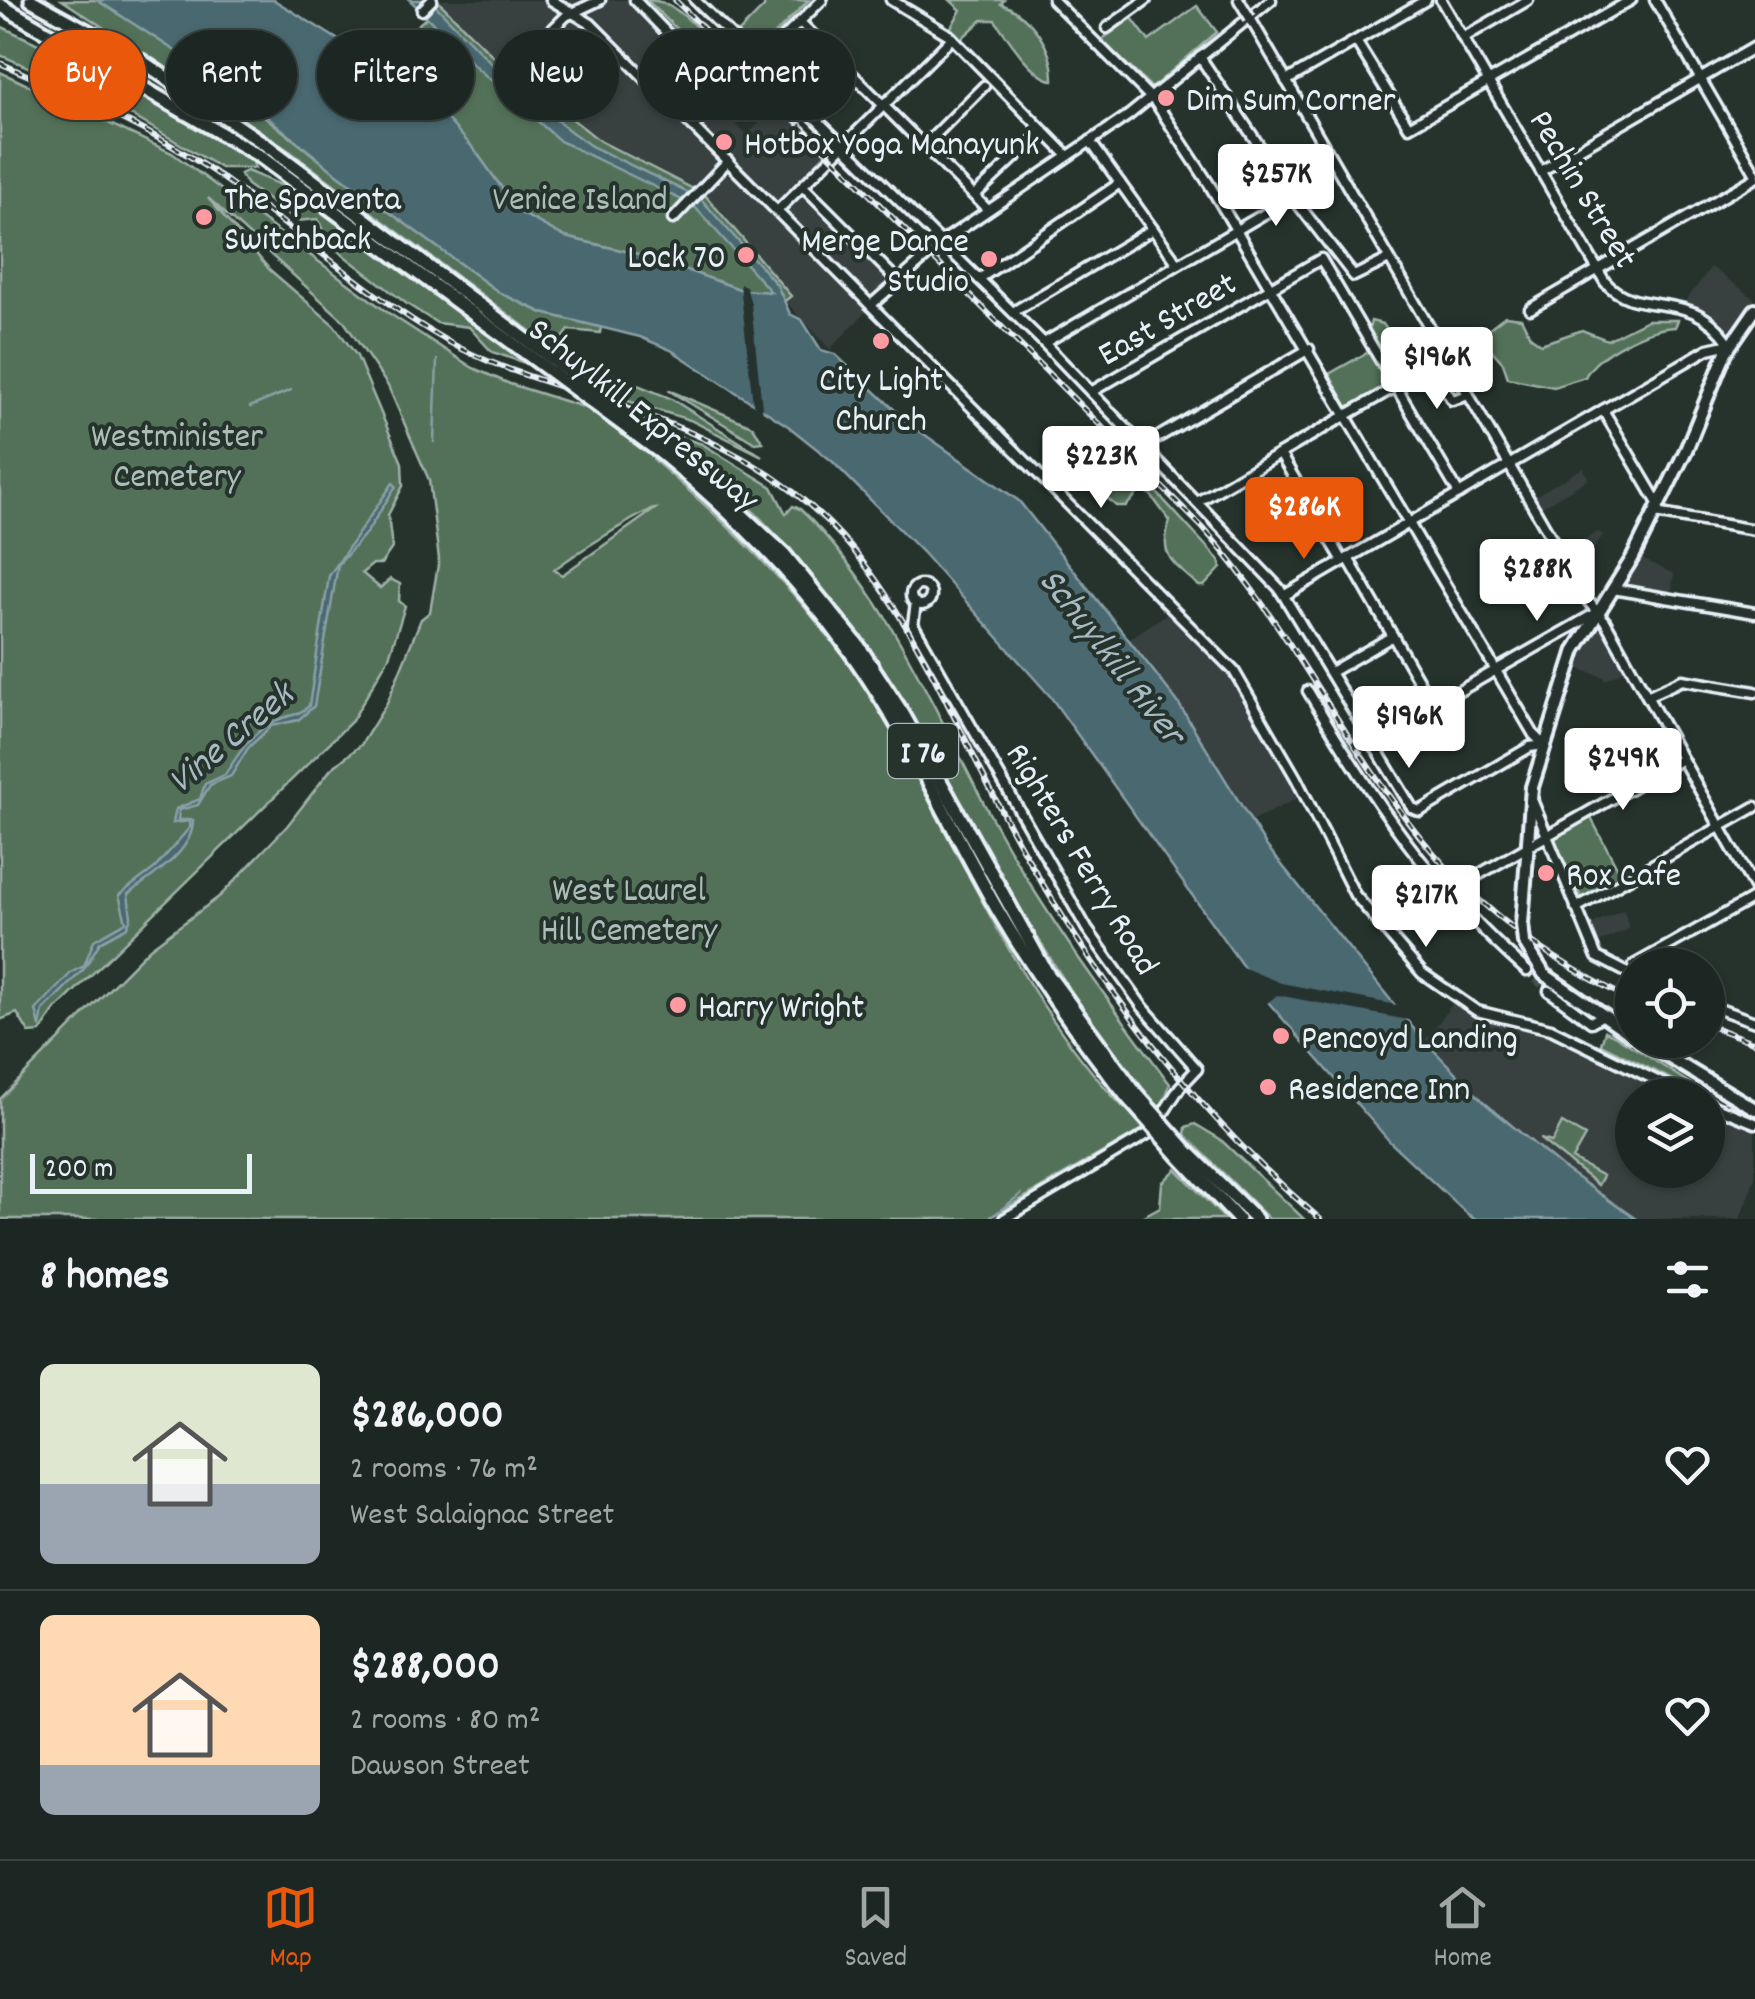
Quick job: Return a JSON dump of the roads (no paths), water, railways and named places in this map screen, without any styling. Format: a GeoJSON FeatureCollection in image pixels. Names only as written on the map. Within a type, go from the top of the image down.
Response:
{"type":"FeatureCollection","features":[{"type":"Feature","properties":{"kind":"highway","name":"Schuylkill Expressway"},"geometry":{"type":"LineString","coordinates":[[31,0],[167,77],[664,449],[760,542],[846,646],[898,725],[1016,942],[1130,1094],[1238,1219]]}},
{"type":"Feature","properties":{"kind":"highway"},"geometry":{"type":"LineString","coordinates":[[44,0],[63,16]]}},
{"type":"Feature","properties":{"kind":"highway","name":"Schuylkill Expressway"},"geometry":{"type":"LineString","coordinates":[[0,9],[262,150]]}},
{"type":"Feature","properties":{"kind":"highway","name":"Schuylkill Expressway"},"geometry":{"type":"LineString","coordinates":[[1183,1153],[1256,1219]]}},
{"type":"Feature","properties":{"kind":"main road"},"geometry":{"type":"LineString","coordinates":[[1615,1023],[1544,974],[1524,942],[1531,798],[1575,650],[1657,509],[1730,344],[1755,310]]}},
{"type":"Feature","properties":{"kind":"main road"},"geometry":{"type":"LineString","coordinates":[[1670,1058],[1755,1108]]}},
{"type":"Feature","properties":{"kind":"street"},"geometry":{"type":"LineString","coordinates":[[422,10],[432,0]]}},
{"type":"Feature","properties":{"kind":"street"},"geometry":{"type":"LineString","coordinates":[[550,0],[575,12],[694,127],[1238,676],[1355,895],[1422,973],[1477,1011],[1551,1029],[1651,1078]]}},
{"type":"Feature","properties":{"kind":"street"},"geometry":{"type":"LineString","coordinates":[[555,30],[575,12],[600,0]]}},
{"type":"Feature","properties":{"kind":"street"},"geometry":{"type":"LineString","coordinates":[[635,0],[664,30]]}},
{"type":"Feature","properties":{"kind":"street"},"geometry":{"type":"LineString","coordinates":[[695,0],[725,30]]}},
{"type":"Feature","properties":{"kind":"street"},"geometry":{"type":"LineString","coordinates":[[792,30],[822,0]]}},
{"type":"Feature","properties":{"kind":"street"},"geometry":{"type":"LineString","coordinates":[[891,0],[952,38],[1068,156]]}},
{"type":"Feature","properties":{"kind":"street"},"geometry":{"type":"LineString","coordinates":[[815,120],[1044,344],[1285,595],[1398,788],[1420,811],[1530,748],[1544,745],[1239,229],[1150,97],[1053,0]]}},
{"type":"Feature","properties":{"kind":"street"},"geometry":{"type":"LineString","coordinates":[[1107,28],[1146,0]]}},
{"type":"Feature","properties":{"kind":"street"},"geometry":{"type":"LineString","coordinates":[[1239,0],[1647,696],[1755,893],[1666,948]]}},
{"type":"Feature","properties":{"kind":"street"},"geometry":{"type":"LineString","coordinates":[[871,305],[940,243],[1150,97],[1271,0]]}},
{"type":"Feature","properties":{"kind":"street"},"geometry":{"type":"LineString","coordinates":[[1286,81],[1426,0]]}},
{"type":"Feature","properties":{"kind":"street","name":"Pechin Street"},"geometry":{"type":"LineString","coordinates":[[1441,0],[1598,270],[1622,296],[1684,306],[1730,344]]}},
{"type":"Feature","properties":{"kind":"street"},"geometry":{"type":"LineString","coordinates":[[1463,38],[1528,0]]}},
{"type":"Feature","properties":{"kind":"street"},"geometry":{"type":"LineString","coordinates":[[1356,41],[1407,126],[1631,0]]}},
{"type":"Feature","properties":{"kind":"street"},"geometry":{"type":"LineString","coordinates":[[1530,309],[1755,176],[1655,0]]}},
{"type":"Feature","properties":{"kind":"street"},"geometry":{"type":"LineString","coordinates":[[800,22],[988,210]]}},
{"type":"Feature","properties":{"kind":"street"},"geometry":{"type":"LineString","coordinates":[[777,211],[952,38]]}},
{"type":"Feature","properties":{"kind":"street"},"geometry":{"type":"LineString","coordinates":[[1540,171],[1755,47]]}},
{"type":"Feature","properties":{"kind":"street"},"geometry":{"type":"LineString","coordinates":[[1200,57],[1293,197],[1356,277],[1390,259]]}},
{"type":"Feature","properties":{"kind":"street"},"geometry":{"type":"LineString","coordinates":[[925,145],[984,86]]}},
{"type":"Feature","properties":{"kind":"street"},"geometry":{"type":"LineString","coordinates":[[694,127],[701,120]]}},
{"type":"Feature","properties":{"kind":"street"},"geometry":{"type":"LineString","coordinates":[[974,196],[1044,131]]}},
{"type":"Feature","properties":{"kind":"street"},"geometry":{"type":"LineString","coordinates":[[1090,141],[1178,264]]}},
{"type":"Feature","properties":{"kind":"street"},"geometry":{"type":"LineString","coordinates":[[673,219],[728,162]]}},
{"type":"Feature","properties":{"kind":"street"},"geometry":{"type":"LineString","coordinates":[[979,279],[1120,183]]}},
{"type":"Feature","properties":{"kind":"street"},"geometry":{"type":"LineString","coordinates":[[802,186],[898,281]]}},
{"type":"Feature","properties":{"kind":"street"},"geometry":{"type":"LineString","coordinates":[[1044,344],[1293,197]]}},
{"type":"Feature","properties":{"kind":"street"},"geometry":{"type":"LineString","coordinates":[[1012,312],[1153,229]]}},
{"type":"Feature","properties":{"kind":"street","name":"East Street"},"geometry":{"type":"LineString","coordinates":[[1091,392],[1321,259],[1397,386]]}},
{"type":"Feature","properties":{"kind":"street"},"geometry":{"type":"LineString","coordinates":[[1285,595],[1711,348],[1730,344]]}},
{"type":"Feature","properties":{"kind":"street"},"geometry":{"type":"LineString","coordinates":[[1143,446],[1309,349]]}},
{"type":"Feature","properties":{"kind":"street"},"geometry":{"type":"LineString","coordinates":[[1198,502],[1430,368],[1452,400],[1468,395]]}},
{"type":"Feature","properties":{"kind":"street"},"geometry":{"type":"LineString","coordinates":[[1397,386],[1460,494]]}},
{"type":"Feature","properties":{"kind":"street"},"geometry":{"type":"LineString","coordinates":[[1603,410],[1657,509],[1755,530]]}},
{"type":"Feature","properties":{"kind":"street"},"geometry":{"type":"LineString","coordinates":[[1280,454],[1433,706]]}},
{"type":"Feature","properties":{"kind":"street"},"geometry":{"type":"LineString","coordinates":[[1613,589],[1755,612]]}},
{"type":"Feature","properties":{"kind":"street","name":"Righters Ferry Road"},"geometry":{"type":"LineString","coordinates":[[916,604],[912,624],[1076,910],[1142,1006],[1198,1070],[1180,1087],[1151,1132],[1004,1219]]}},
{"type":"Feature","properties":{"kind":"street"},"geometry":{"type":"LineString","coordinates":[[1372,741],[1596,613]]}},
{"type":"Feature","properties":{"kind":"street"},"geometry":{"type":"LineString","coordinates":[[1331,672],[1393,636]]}},
{"type":"Feature","properties":{"kind":"street"},"geometry":{"type":"LineString","coordinates":[[1647,696],[1682,680],[1755,692]]}},
{"type":"Feature","properties":{"kind":"street"},"geometry":{"type":"LineString","coordinates":[[1308,691],[1405,846],[1451,900],[1526,971]]}},
{"type":"Feature","properties":{"kind":"street"},"geometry":{"type":"LineString","coordinates":[[1471,879],[1682,759]]}},
{"type":"Feature","properties":{"kind":"street"},"geometry":{"type":"LineString","coordinates":[[1531,798],[1599,960],[1615,965]]}},
{"type":"Feature","properties":{"kind":"street"},"geometry":{"type":"LineString","coordinates":[[1576,908],[1755,807]]}},
{"type":"Feature","properties":{"kind":"street"},"geometry":{"type":"LineString","coordinates":[[1549,991],[1591,1022],[1603,1015]]}},
{"type":"Feature","properties":{"kind":"street"},"geometry":{"type":"LineString","coordinates":[[1725,1011],[1755,1022]]}},
{"type":"Feature","properties":{"kind":"street"},"geometry":{"type":"LineString","coordinates":[[1725,1111],[1755,1123]]}},
{"type":"Feature","properties":{"kind":"water","name":"Schuylkill River"},"geometry":{"type":"Polygon","coordinates":[[[97,0],[274,0],[322,30],[317,30],[317,120],[448,120],[474,149],[519,212],[565,237],[646,256],[742,290],[771,292],[694,206],[560,141],[536,120],[556,120],[591,146],[701,199],[777,285],[790,314],[802,320],[821,350],[835,354],[911,425],[1019,501],[1177,701],[1265,844],[1418,1034],[1486,1104],[1563,1168],[1636,1219],[1474,1219],[1391,1143],[1269,1003],[1050,696],[922,552],[832,461],[788,426],[671,350],[640,337],[543,313],[500,293],[332,170],[271,120],[297,120],[297,30],[166,30],[166,45],[97,0]]]}},
{"type":"Feature","properties":{"kind":"water"},"geometry":{"type":"Polygon","coordinates":[[[410,0],[430,0],[459,30],[440,30],[410,0]]]}},
{"type":"Feature","properties":{"kind":"water"},"geometry":{"type":"Polygon","coordinates":[[[474,45],[494,66],[494,83],[474,65],[474,45]]]}},
{"type":"Feature","properties":{"kind":"water"},"geometry":{"type":"Polygon","coordinates":[[[393,483],[396,486],[367,532],[338,565],[314,706],[298,720],[271,726],[248,748],[231,776],[210,785],[198,805],[179,810],[178,820],[193,820],[186,843],[169,863],[128,894],[131,917],[127,927],[100,942],[84,969],[43,1010],[40,1027],[36,1010],[72,972],[84,966],[94,940],[126,922],[119,895],[155,868],[190,827],[190,821],[173,823],[176,809],[200,799],[205,784],[225,775],[265,726],[309,706],[329,576],[393,483]]]}},
{"type":"Feature","properties":{"kind":"waterway","name":"Vine Creek"},"geometry":{"type":"LineString","coordinates":[[434,442],[437,360]]}},
{"type":"Feature","properties":{"kind":"waterway"},"geometry":{"type":"LineString","coordinates":[[250,407],[291,390]]}},
{"type":"Feature","properties":{"kind":"waterway"},"geometry":{"type":"LineString","coordinates":[[989,1219],[1021,1194]]}},
{"type":"Feature","properties":{"kind":"tunnel"},"geometry":{"type":"LineString","coordinates":[[1527,971],[1549,991]]}},
{"type":"Feature","properties":{"kind":"railway"},"geometry":{"type":"LineString","coordinates":[[675,0],[1203,528],[1265,608],[1405,818],[1458,880],[1527,939],[1615,991]]}},
{"type":"Feature","properties":{"kind":"railway"},"geometry":{"type":"LineString","coordinates":[[0,63],[108,112],[186,154],[386,302],[447,341],[493,363],[691,433],[761,469],[825,519],[854,551],[901,617],[1015,836],[1113,992],[1189,1089],[1230,1134],[1320,1219]]}},
{"type":"Feature","properties":{"kind":"railway"},"geometry":{"type":"LineString","coordinates":[[1725,1032],[1755,1043]]}},
{"type":"Feature","properties":{"kind":"place","name":"Dim Sum Corner"},"geometry":{"type":"Point","coordinates":[1166,98]}},
{"type":"Feature","properties":{"kind":"place","name":"Hotbox Yoga Manayunk"},"geometry":{"type":"Point","coordinates":[724,142]}},
{"type":"Feature","properties":{"kind":"place","name":"The Spaventa Switchback"},"geometry":{"type":"Point","coordinates":[204,217]}},
{"type":"Feature","properties":{"kind":"place","name":"Lock 70"},"geometry":{"type":"Point","coordinates":[746,255]}},
{"type":"Feature","properties":{"kind":"place","name":"Merge Dance Studio"},"geometry":{"type":"Point","coordinates":[989,259]}},
{"type":"Feature","properties":{"kind":"place","name":"City Light Church"},"geometry":{"type":"Point","coordinates":[881,341]}},
{"type":"Feature","properties":{"kind":"place","name":"Rox Cafe"},"geometry":{"type":"Point","coordinates":[1546,873]}},
{"type":"Feature","properties":{"kind":"place","name":"Harry Wright"},"geometry":{"type":"Point","coordinates":[678,1005]}},
{"type":"Feature","properties":{"kind":"place","name":"Pencoyd Landing"},"geometry":{"type":"Point","coordinates":[1281,1036]}},
{"type":"Feature","properties":{"kind":"place","name":"Residence Inn"},"geometry":{"type":"Point","coordinates":[1268,1087]}},
{"type":"Feature","properties":{"kind":"park label","name":"Venice Island"},"geometry":{"type":"Point","coordinates":[580,197]}},
{"type":"Feature","properties":{"kind":"park label","name":"Westminister Cemetery"},"geometry":{"type":"Point","coordinates":[177,454]}},
{"type":"Feature","properties":{"kind":"park label","name":"West Laurel Hill Cemetery"},"geometry":{"type":"Point","coordinates":[629,908]}}]}
